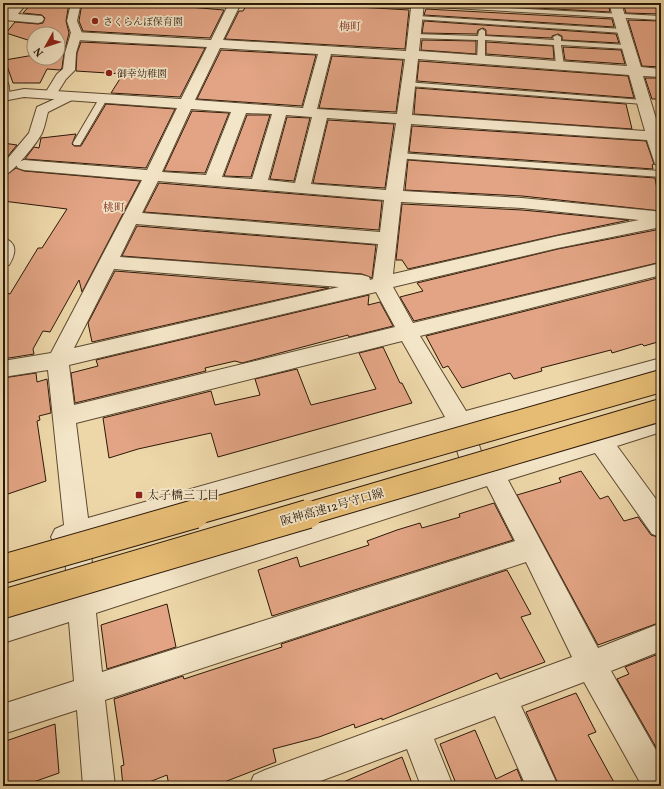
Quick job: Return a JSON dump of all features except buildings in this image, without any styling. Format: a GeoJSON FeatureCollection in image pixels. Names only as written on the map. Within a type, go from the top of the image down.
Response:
{"type":"FeatureCollection","features":[{"type":"Feature","properties":{"kind":"highway"},"geometry":{"type":"LineString","coordinates":[[3,569],[661,381]]}},
{"type":"Feature","properties":{"kind":"highway","name":"阪神高速12号守口線"},"geometry":{"type":"LineString","coordinates":[[3,604],[661,410]]}},
{"type":"Feature","properties":{"kind":"street"},"geometry":{"type":"LineString","coordinates":[[3,14],[13,3]]}},
{"type":"Feature","properties":{"kind":"street"},"geometry":{"type":"LineString","coordinates":[[21,3],[8,17],[38,19]]}},
{"type":"Feature","properties":{"kind":"street"},"geometry":{"type":"LineString","coordinates":[[50,95],[61,77],[69,70],[71,50],[76,40],[77,28],[72,21],[76,3]]}},
{"type":"Feature","properties":{"kind":"street"},"geometry":{"type":"LineString","coordinates":[[99,786],[81,603],[77,533],[58,360],[152,176],[234,3]]}},
{"type":"Feature","properties":{"kind":"street"},"geometry":{"type":"LineString","coordinates":[[381,3],[418,8],[382,284],[407,331],[460,422],[486,476],[532,548],[591,665],[658,786]]}},
{"type":"Feature","properties":{"kind":"street"},"geometry":{"type":"LineString","coordinates":[[617,11],[661,161]]}},
{"type":"Feature","properties":{"kind":"street"},"geometry":{"type":"LineString","coordinates":[[76,36],[412,55],[661,72]]}},
{"type":"Feature","properties":{"kind":"street"},"geometry":{"type":"LineString","coordinates":[[302,188],[326,50]]}},
{"type":"Feature","properties":{"kind":"street"},"geometry":{"type":"LineString","coordinates":[[3,84],[3,97],[24,93],[653,136]]}},
{"type":"Feature","properties":{"kind":"street"},"geometry":{"type":"LineString","coordinates":[[3,172],[13,162],[35,134],[42,110],[68,97]]}},
{"type":"Feature","properties":{"kind":"street"},"geometry":{"type":"LineString","coordinates":[[212,180],[240,108]]}},
{"type":"Feature","properties":{"kind":"street"},"geometry":{"type":"LineString","coordinates":[[258,185],[280,111]]}},
{"type":"Feature","properties":{"kind":"street"},"geometry":{"type":"LineString","coordinates":[[24,165],[394,196],[522,203],[661,216]]}},
{"type":"Feature","properties":{"kind":"street"},"geometry":{"type":"LineString","coordinates":[[131,218],[388,239]]}},
{"type":"Feature","properties":{"kind":"street"},"geometry":{"type":"LineString","coordinates":[[3,369],[58,360],[558,242],[661,221]]}},
{"type":"Feature","properties":{"kind":"street"},"geometry":{"type":"LineString","coordinates":[[3,243],[7,247],[7,252],[3,261]]}},
{"type":"Feature","properties":{"kind":"street"},"geometry":{"type":"LineString","coordinates":[[108,262],[382,284]]}},
{"type":"Feature","properties":{"kind":"street"},"geometry":{"type":"LineString","coordinates":[[64,417],[661,269]]}},
{"type":"Feature","properties":{"kind":"street"},"geometry":{"type":"LineString","coordinates":[[3,555],[460,422],[661,366]]}},
{"type":"Feature","properties":{"kind":"street"},"geometry":{"type":"LineString","coordinates":[[3,628],[486,476],[661,423]]}},
{"type":"Feature","properties":{"kind":"street"},"geometry":{"type":"LineString","coordinates":[[600,441],[661,526]]}},
{"type":"Feature","properties":{"kind":"street"},"geometry":{"type":"LineString","coordinates":[[3,719],[532,548]]}},
{"type":"Feature","properties":{"kind":"street"},"geometry":{"type":"LineString","coordinates":[[265,786],[316,777],[415,730],[591,665],[661,637]]}},
{"type":"Feature","properties":{"kind":"street"},"geometry":{"type":"LineString","coordinates":[[502,698],[542,786]]}},
{"type":"Feature","properties":{"kind":"street"},"geometry":{"type":"LineString","coordinates":[[415,730],[437,786]]}},
{"type":"Feature","properties":{"kind":"lane"},"geometry":{"type":"LineString","coordinates":[[418,8],[483,8],[554,12],[617,11],[661,18]]}},
{"type":"Feature","properties":{"kind":"lane"},"geometry":{"type":"LineString","coordinates":[[418,8],[482,22],[623,31]]}},
{"type":"Feature","properties":{"kind":"lane"},"geometry":{"type":"LineString","coordinates":[[481,60],[483,8]]}},
{"type":"Feature","properties":{"kind":"lane"},"geometry":{"type":"LineString","coordinates":[[554,12],[560,65]]}},
{"type":"Feature","properties":{"kind":"lane"},"geometry":{"type":"LineString","coordinates":[[414,36],[482,38],[627,47]]}},
{"type":"Feature","properties":{"kind":"lane"},"geometry":{"type":"LineString","coordinates":[[408,84],[643,102]]}},
{"type":"Feature","properties":{"kind":"lane"},"geometry":{"type":"LineString","coordinates":[[76,143],[102,99]]}},
{"type":"Feature","properties":{"kind":"lane"},"geometry":{"type":"LineString","coordinates":[[399,156],[661,174]]}},
{"type":"Feature","properties":{"kind":"place","name":"さくらんぼ保育園"},"geometry":{"type":"Point","coordinates":[95,21]}},
{"type":"Feature","properties":{"kind":"place","name":"御幸幼稚園"},"geometry":{"type":"Point","coordinates":[109,73]}},
{"type":"Feature","properties":{"kind":"place","name":"太子橋三丁目"},"geometry":{"type":"Point","coordinates":[139,495]}},
{"type":"Feature","properties":{"kind":"district","name":"梅町"},"geometry":{"type":"Point","coordinates":[350,26]}},
{"type":"Feature","properties":{"kind":"district","name":"桃町"},"geometry":{"type":"Point","coordinates":[114,207]}}]}
